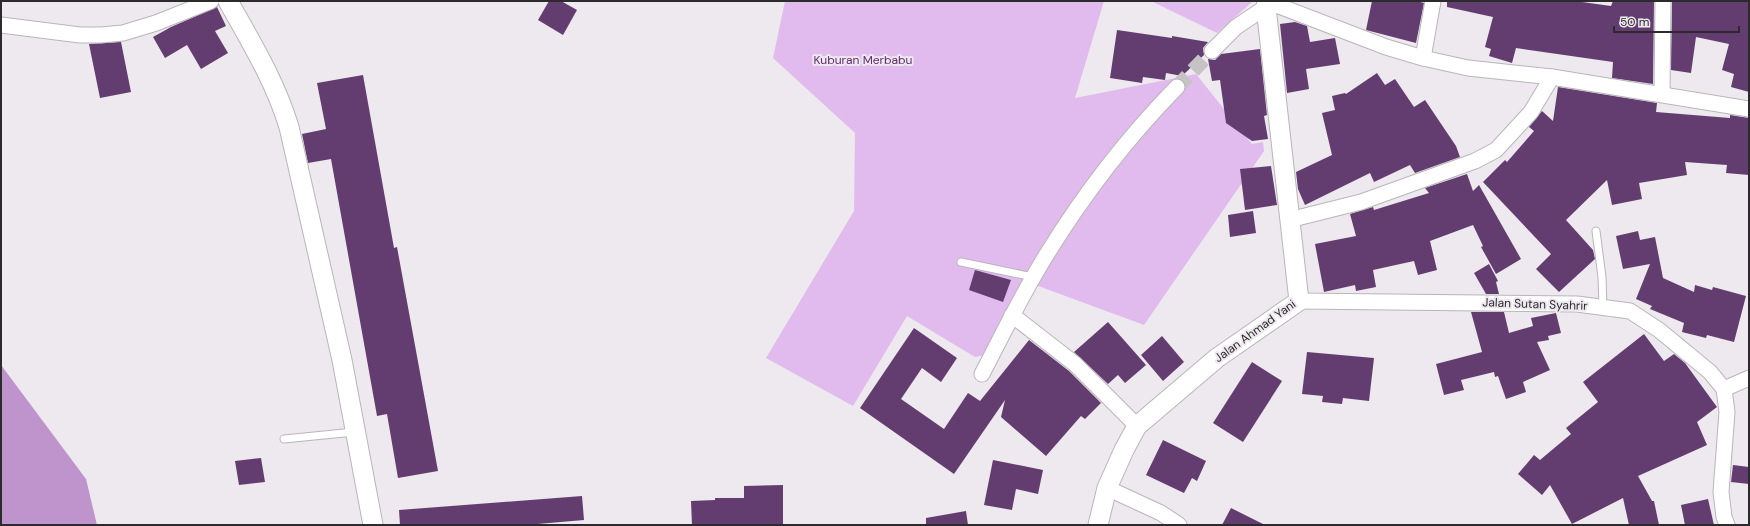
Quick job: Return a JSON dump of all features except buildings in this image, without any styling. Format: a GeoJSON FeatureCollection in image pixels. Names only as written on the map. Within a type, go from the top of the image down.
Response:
{"type":"FeatureCollection","features":[{"type":"Feature","properties":{"kind":"street"},"geometry":{"type":"LineString","coordinates":[[1,25],[80,35],[101,36],[123,33],[156,24],[211,1]]}},
{"type":"Feature","properties":{"kind":"street"},"geometry":{"type":"LineString","coordinates":[[228,1],[271,78],[281,101],[331,308],[373,525]]}},
{"type":"Feature","properties":{"kind":"street"},"geometry":{"type":"LineString","coordinates":[[1423,58],[1433,1]]}},
{"type":"Feature","properties":{"kind":"street"},"geometry":{"type":"LineString","coordinates":[[1662,94],[1663,1]]}},
{"type":"Feature","properties":{"kind":"street"},"geometry":{"type":"LineString","coordinates":[[1212,51],[1236,27],[1266,3],[1386,47],[1423,58],[1468,68],[1552,77],[1749,109]]}},
{"type":"Feature","properties":{"kind":"street","name":"Jalan Ahmad Yani"},"geometry":{"type":"LineString","coordinates":[[1098,525],[1108,488],[1124,450],[1137,426],[1217,358],[1299,301],[1266,3]]}},
{"type":"Feature","properties":{"kind":"street"},"geometry":{"type":"LineString","coordinates":[[1289,220],[1361,202],[1475,161],[1496,150],[1531,112],[1552,77]]}},
{"type":"Feature","properties":{"kind":"street"},"geometry":{"type":"LineString","coordinates":[[982,374],[1012,315],[1047,253],[1107,167],[1149,115],[1177,87]]}},
{"type":"Feature","properties":{"kind":"street","name":"Jalan Sutan Syahrir"},"geometry":{"type":"LineString","coordinates":[[1299,301],[1577,304],[1630,311],[1659,330],[1710,372],[1724,389]]}},
{"type":"Feature","properties":{"kind":"street"},"geometry":{"type":"LineString","coordinates":[[1012,315],[1075,364],[1137,426]]}},
{"type":"Feature","properties":{"kind":"street"},"geometry":{"type":"LineString","coordinates":[[1727,525],[1724,517],[1721,492],[1727,412],[1724,389],[1749,378]]}},
{"type":"Feature","properties":{"kind":"street"},"geometry":{"type":"LineString","coordinates":[[1108,488],[1162,513],[1179,525]]}},
{"type":"Feature","properties":{"kind":"lane"},"geometry":{"type":"LineString","coordinates":[[1596,231],[1602,277],[1603,308]]}},
{"type":"Feature","properties":{"kind":"lane"},"geometry":{"type":"LineString","coordinates":[[961,262],[1033,277]]}},
{"type":"Feature","properties":{"kind":"lane"},"geometry":{"type":"LineString","coordinates":[[284,439],[356,431]]}},
{"type":"Feature","properties":{"kind":"green space","name":"Kuburan Merbabu"},"geometry":{"type":"Polygon","coordinates":[[[785,1],[1104,1],[1075,98],[1196,74],[1252,144],[1263,142],[1264,151],[1144,325],[1022,280],[985,355],[975,357],[907,316],[853,406],[766,358],[854,211],[855,133],[773,58],[785,1]]]}},
{"type":"Feature","properties":{"kind":"green space"},"geometry":{"type":"Polygon","coordinates":[[[1151,1],[1250,1],[1252,2],[1217,33],[1151,1]]]}},
{"type":"Feature","properties":{"kind":"shaded area"},"geometry":{"type":"Polygon","coordinates":[[[1,365],[86,479],[97,525],[1,525],[1,365]]]}},
{"type":"Feature","properties":{"kind":"tunnel"},"geometry":{"type":"LineString","coordinates":[[1177,87],[1212,51]]}}]}
